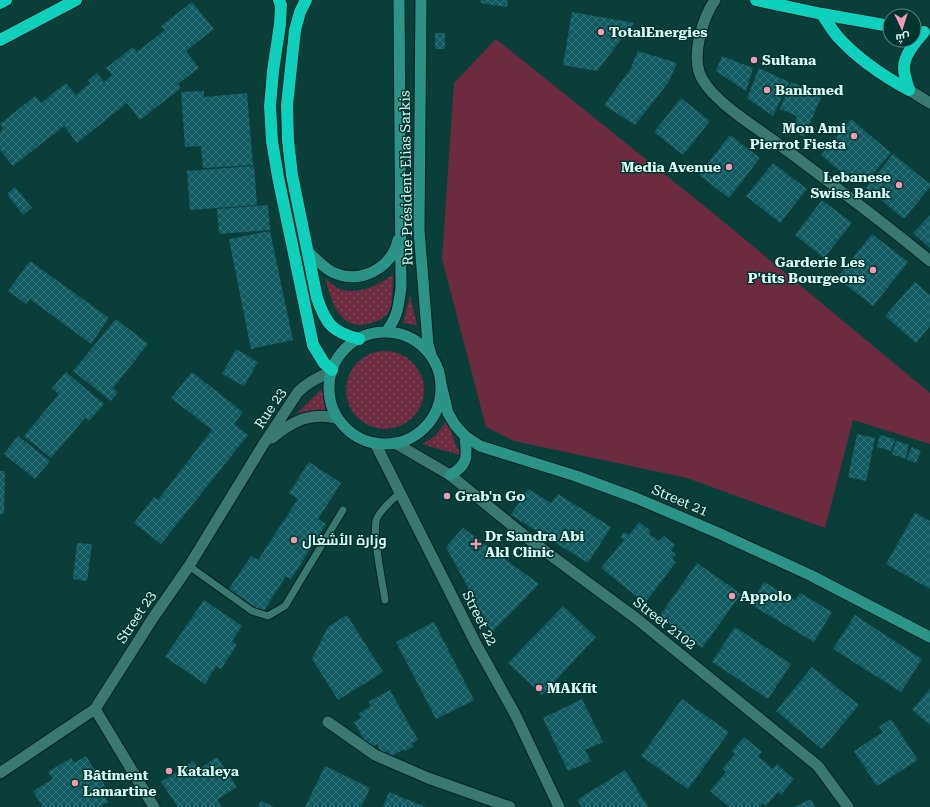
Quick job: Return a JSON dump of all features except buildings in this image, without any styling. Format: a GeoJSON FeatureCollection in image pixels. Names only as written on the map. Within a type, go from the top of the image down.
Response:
{"type":"FeatureCollection","features":[{"type":"Feature","properties":{"kind":"highway"},"geometry":{"type":"LineString","coordinates":[[0,3],[6,0]]}},
{"type":"Feature","properties":{"kind":"highway"},"geometry":{"type":"LineString","coordinates":[[0,40],[76,0]]}},
{"type":"Feature","properties":{"kind":"highway"},"geometry":{"type":"LineString","coordinates":[[279,0],[281,5],[280,24],[273,71],[270,106],[272,141],[285,212],[313,345],[324,363],[332,371]]}},
{"type":"Feature","properties":{"kind":"highway"},"geometry":{"type":"LineString","coordinates":[[306,0],[300,12],[295,30],[286,104],[292,175],[317,298],[323,314],[331,327],[344,335],[359,339]]}},
{"type":"Feature","properties":{"kind":"highway"},"geometry":{"type":"LineString","coordinates":[[756,0],[882,25]]}},
{"type":"Feature","properties":{"kind":"highway"},"geometry":{"type":"LineString","coordinates":[[822,14],[838,37],[857,54],[872,67],[909,90]]}},
{"type":"Feature","properties":{"kind":"highway"},"geometry":{"type":"LineString","coordinates":[[909,90],[904,68],[905,62],[913,45],[923,31]]}},
{"type":"Feature","properties":{"kind":"highway"},"geometry":{"type":"LineString","coordinates":[[285,212],[299,208]]}},
{"type":"Feature","properties":{"kind":"main road","name":"Rue Président Elias Sarkis"},"geometry":{"type":"LineString","coordinates":[[386,332],[398,312],[401,288],[399,0]]}},
{"type":"Feature","properties":{"kind":"main road","name":"Rue Président Elias Sarkis"},"geometry":{"type":"LineString","coordinates":[[421,0],[419,230],[428,344],[431,355]]}},
{"type":"Feature","properties":{"kind":"main road"},"geometry":{"type":"LineString","coordinates":[[308,252],[332,272],[346,276],[362,276],[376,271],[388,262],[396,249],[400,234]]}},
{"type":"Feature","properties":{"kind":"main road"},"geometry":{"type":"LineString","coordinates":[[386,332],[399,333],[411,338],[431,355],[438,369],[442,384],[440,400],[434,416],[424,429],[410,438],[394,443],[375,443],[360,438],[347,430],[337,418],[331,403],[329,388],[332,371],[342,352],[359,339],[372,334],[386,332]]}},
{"type":"Feature","properties":{"kind":"main road","name":"Street 21"},"geometry":{"type":"LineString","coordinates":[[442,384],[448,412],[455,425],[465,436],[480,446],[535,462],[636,498],[716,532],[810,576],[930,637]]}},
{"type":"Feature","properties":{"kind":"main road"},"geometry":{"type":"LineString","coordinates":[[450,475],[463,467],[466,458],[465,436]]}},
{"type":"Feature","properties":{"kind":"street"},"geometry":{"type":"LineString","coordinates":[[715,0],[708,10],[701,27],[698,56],[699,72],[707,87],[721,102],[801,161],[930,261]]}},
{"type":"Feature","properties":{"kind":"street"},"geometry":{"type":"LineString","coordinates":[[909,90],[930,103]]}},
{"type":"Feature","properties":{"kind":"street","name":"Rue 23"},"geometry":{"type":"LineString","coordinates":[[264,445],[298,392],[314,379],[332,371]]}},
{"type":"Feature","properties":{"kind":"street","name":"Rue 23"},"geometry":{"type":"LineString","coordinates":[[264,445],[284,429],[302,419],[328,416],[337,418]]}},
{"type":"Feature","properties":{"kind":"street","name":"Street 22"},"geometry":{"type":"LineString","coordinates":[[375,443],[476,644],[515,714],[559,807]]}},
{"type":"Feature","properties":{"kind":"street","name":"Street 2102"},"geometry":{"type":"LineString","coordinates":[[394,443],[450,475],[530,540],[637,619],[818,766],[848,807]]}},
{"type":"Feature","properties":{"kind":"street","name":"Street 23"},"geometry":{"type":"LineString","coordinates":[[0,773],[95,709],[153,618],[189,566],[264,445]]}},
{"type":"Feature","properties":{"kind":"street"},"geometry":{"type":"LineString","coordinates":[[95,709],[154,807]]}},
{"type":"Feature","properties":{"kind":"street"},"geometry":{"type":"LineString","coordinates":[[328,722],[375,755],[428,778],[510,807]]}},
{"type":"Feature","properties":{"kind":"lane"},"geometry":{"type":"LineString","coordinates":[[385,600],[376,543],[376,519],[384,508],[400,493]]}},
{"type":"Feature","properties":{"kind":"lane"},"geometry":{"type":"LineString","coordinates":[[189,566],[252,611],[268,616],[285,606],[343,510]]}},
{"type":"Feature","properties":{"kind":"shaded area"},"geometry":{"type":"Polygon","coordinates":[[[496,39],[713,213],[930,393],[930,444],[853,420],[825,528],[687,478],[514,441],[486,427],[442,259],[454,83],[496,39]]]}},
{"type":"Feature","properties":{"kind":"shaded area"},"geometry":{"type":"Polygon","coordinates":[[[393,274],[392,298],[389,311],[379,320],[360,325],[351,323],[344,319],[339,313],[334,305],[325,278],[337,288],[352,291],[374,286],[393,274]]]}},
{"type":"Feature","properties":{"kind":"shaded area"},"geometry":{"type":"Polygon","coordinates":[[[410,296],[417,325],[403,323],[410,296]]]}},
{"type":"Feature","properties":{"kind":"shaded area"},"geometry":{"type":"Polygon","coordinates":[[[385,351],[400,354],[412,363],[421,375],[424,390],[421,405],[412,417],[400,426],[385,429],[370,426],[358,417],[349,405],[346,390],[349,375],[358,363],[370,354],[385,351]]]}},
{"type":"Feature","properties":{"kind":"shaded area"},"geometry":{"type":"Polygon","coordinates":[[[322,389],[327,410],[296,414],[322,389]]]}},
{"type":"Feature","properties":{"kind":"shaded area"},"geometry":{"type":"Polygon","coordinates":[[[449,415],[453,437],[463,456],[422,444],[431,439],[438,432],[449,415]]]}},
{"type":"Feature","properties":{"kind":"place","name":"TotalEnergies"},"geometry":{"type":"Point","coordinates":[601,32]}},
{"type":"Feature","properties":{"kind":"place","name":"Sultana"},"geometry":{"type":"Point","coordinates":[754,60]}},
{"type":"Feature","properties":{"kind":"place","name":"Bankmed"},"geometry":{"type":"Point","coordinates":[767,90]}},
{"type":"Feature","properties":{"kind":"place","name":"Mon Ami Pierrot Fiesta"},"geometry":{"type":"Point","coordinates":[854,136]}},
{"type":"Feature","properties":{"kind":"place","name":"Media Avenue"},"geometry":{"type":"Point","coordinates":[729,167]}},
{"type":"Feature","properties":{"kind":"place","name":"Lebanese Swiss Bank"},"geometry":{"type":"Point","coordinates":[899,185]}},
{"type":"Feature","properties":{"kind":"place","name":"Garderie Les P'tits Bourgeons"},"geometry":{"type":"Point","coordinates":[873,270]}},
{"type":"Feature","properties":{"kind":"place","name":"Grab'n Go"},"geometry":{"type":"Point","coordinates":[447,496]}},
{"type":"Feature","properties":{"kind":"place","name":"وزارة الأشغال"},"geometry":{"type":"Point","coordinates":[294,540]}},
{"type":"Feature","properties":{"kind":"place","name":"Dr Sandra Abi Akl Clinic"},"geometry":{"type":"Point","coordinates":[476,544]}},
{"type":"Feature","properties":{"kind":"place","name":"Appolo"},"geometry":{"type":"Point","coordinates":[732,596]}},
{"type":"Feature","properties":{"kind":"place","name":"MAKfit"},"geometry":{"type":"Point","coordinates":[539,688]}},
{"type":"Feature","properties":{"kind":"place","name":"Kataleya"},"geometry":{"type":"Point","coordinates":[169,771]}},
{"type":"Feature","properties":{"kind":"place","name":"Bâtiment Lamartine"},"geometry":{"type":"Point","coordinates":[75,783]}}]}
